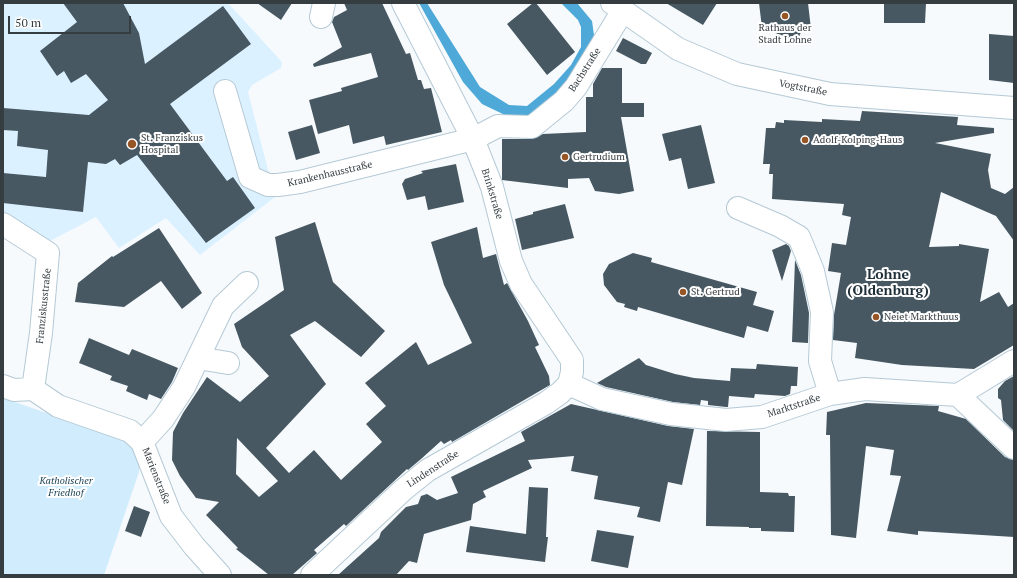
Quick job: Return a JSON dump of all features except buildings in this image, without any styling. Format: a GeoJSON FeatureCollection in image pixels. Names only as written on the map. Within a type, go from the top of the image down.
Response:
{"type":"FeatureCollection","features":[{"type":"Feature","properties":{"kind":"street","name":"Brinkstraße"},"geometry":{"type":"LineString","coordinates":[[403,3],[473,139],[492,187],[511,261],[519,278],[572,360],[572,372],[569,384]]}},
{"type":"Feature","properties":{"kind":"street","name":"Bachstraße"},"geometry":{"type":"LineString","coordinates":[[473,139],[498,126],[532,127],[564,101],[576,87],[617,7]]}},
{"type":"Feature","properties":{"kind":"street","name":"Vogtstraße"},"geometry":{"type":"LineString","coordinates":[[617,7],[678,49],[737,74],[830,94],[1014,108]]}},
{"type":"Feature","properties":{"kind":"street","name":"Krankenhausstraße"},"geometry":{"type":"LineString","coordinates":[[225,91],[250,177],[268,185],[300,182],[473,139]]}},
{"type":"Feature","properties":{"kind":"street"},"geometry":{"type":"LineString","coordinates":[[738,208],[780,226],[799,237],[813,271],[822,312],[820,361],[830,394]]}},
{"type":"Feature","properties":{"kind":"street","name":"Franziskusstraße"},"geometry":{"type":"LineString","coordinates":[[3,224],[48,253],[33,389]]}},
{"type":"Feature","properties":{"kind":"street"},"geometry":{"type":"LineString","coordinates":[[142,442],[163,419],[184,387],[223,306],[247,283]]}},
{"type":"Feature","properties":{"kind":"street"},"geometry":{"type":"LineString","coordinates":[[198,358],[228,363]]}},
{"type":"Feature","properties":{"kind":"street"},"geometry":{"type":"LineString","coordinates":[[1014,361],[958,395],[1014,448]]}},
{"type":"Feature","properties":{"kind":"street","name":"Marktstraße"},"geometry":{"type":"LineString","coordinates":[[569,384],[602,399],[671,414],[726,420],[762,417],[830,394],[865,389],[958,395]]}},
{"type":"Feature","properties":{"kind":"street","name":"Lindenstraße"},"geometry":{"type":"LineString","coordinates":[[312,575],[403,490],[428,470],[546,403],[560,393],[569,384]]}},
{"type":"Feature","properties":{"kind":"street"},"geometry":{"type":"LineString","coordinates":[[3,386],[14,390],[33,389]]}},
{"type":"Feature","properties":{"kind":"street","name":"Marienstraße"},"geometry":{"type":"LineString","coordinates":[[33,389],[58,406],[130,431],[142,442],[172,516],[194,546],[220,575]]}},
{"type":"Feature","properties":{"kind":"shaded area","name":"St. Franziskus Hospital"},"geometry":{"type":"Polygon","coordinates":[[[3,3],[228,3],[282,62],[281,68],[252,85],[248,92],[275,197],[200,255],[166,218],[119,248],[96,217],[50,241],[3,217],[3,3]]]}},
{"type":"Feature","properties":{"kind":"green space","name":"Katholischer Friedhof"},"geometry":{"type":"Polygon","coordinates":[[[3,398],[125,440],[133,447],[140,460],[139,472],[104,575],[3,575],[3,398]]]}},
{"type":"Feature","properties":{"kind":"water"},"geometry":{"type":"Polygon","coordinates":[[[419,3],[427,3],[480,87],[509,105],[527,106],[554,84],[571,65],[581,47],[581,27],[578,20],[561,3],[577,3],[592,21],[594,35],[586,53],[565,86],[531,116],[507,116],[482,104],[463,82],[419,3]]]}},
{"type":"Feature","properties":{"kind":"place","name":"Rathaus der Stadt Lohne"},"geometry":{"type":"Point","coordinates":[785,16]}},
{"type":"Feature","properties":{"kind":"place","name":"Adolf-Kolping-Haus"},"geometry":{"type":"Point","coordinates":[805,140]}},
{"type":"Feature","properties":{"kind":"place","name":"St. Franziskus Hospital"},"geometry":{"type":"Point","coordinates":[132,144]}},
{"type":"Feature","properties":{"kind":"place","name":"Gertrudium"},"geometry":{"type":"Point","coordinates":[565,157]}},
{"type":"Feature","properties":{"kind":"place","name":"St. Gertrud"},"geometry":{"type":"Point","coordinates":[683,292]}},
{"type":"Feature","properties":{"kind":"place","name":"Neiet Markthuus"},"geometry":{"type":"Point","coordinates":[876,317]}},
{"type":"Feature","properties":{"kind":"district","name":"Lohne (Oldenburg)"},"geometry":{"type":"Point","coordinates":[888,284]}}]}
